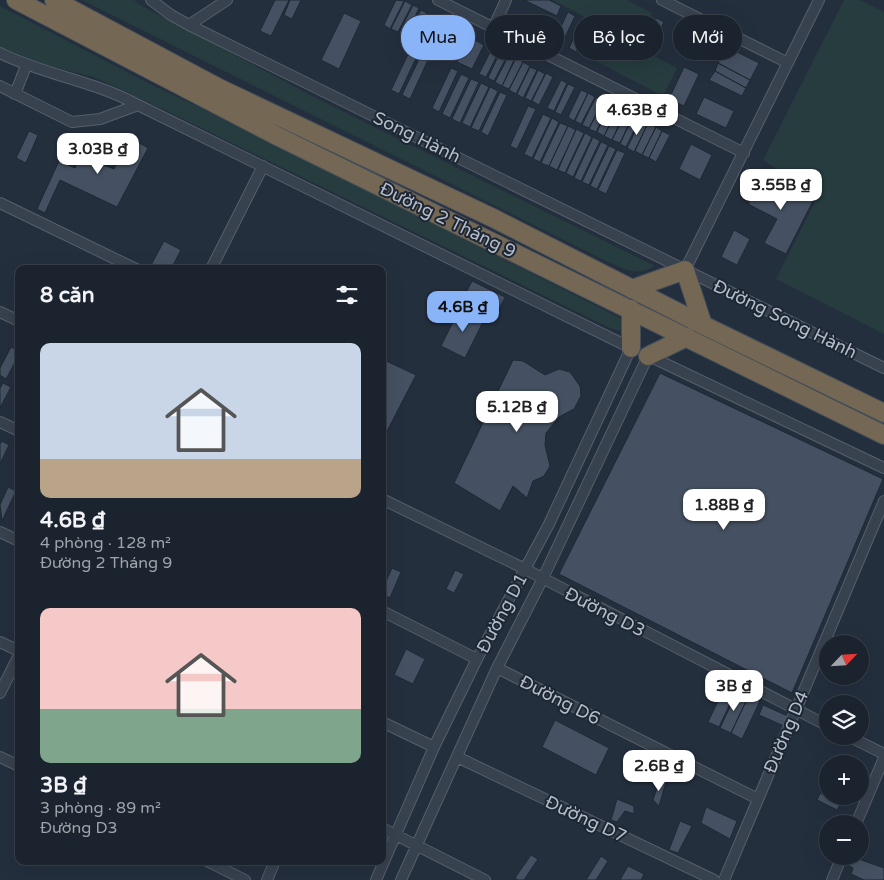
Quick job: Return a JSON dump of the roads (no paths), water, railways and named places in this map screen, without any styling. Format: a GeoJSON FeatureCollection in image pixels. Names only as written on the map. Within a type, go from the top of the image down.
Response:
{"type":"FeatureCollection","features":[{"type":"Feature","properties":{"kind":"highway","name":"Đường 2 Tháng 9"},"geometry":{"type":"LineString","coordinates":[[16,0],[285,140],[884,435]]}},
{"type":"Feature","properties":{"kind":"highway","name":"Đường 2 Tháng 9"},"geometry":{"type":"LineString","coordinates":[[54,0],[219,88],[494,218],[703,325],[884,413]]}},
{"type":"Feature","properties":{"kind":"highway"},"geometry":{"type":"LineString","coordinates":[[632,288],[685,270],[703,325]]}},
{"type":"Feature","properties":{"kind":"highway"},"geometry":{"type":"LineString","coordinates":[[631,309],[631,348]]}},
{"type":"Feature","properties":{"kind":"highway"},"geometry":{"type":"LineString","coordinates":[[648,356],[688,337]]}},
{"type":"Feature","properties":{"kind":"street","name":"Song Hành"},"geometry":{"type":"LineString","coordinates":[[151,0],[171,15],[189,25],[685,270]]}},
{"type":"Feature","properties":{"kind":"street"},"geometry":{"type":"LineString","coordinates":[[189,25],[227,0]]}},
{"type":"Feature","properties":{"kind":"street"},"geometry":{"type":"LineString","coordinates":[[438,0],[485,24]]}},
{"type":"Feature","properties":{"kind":"street"},"geometry":{"type":"LineString","coordinates":[[499,15],[506,0]]}},
{"type":"Feature","properties":{"kind":"street"},"geometry":{"type":"LineString","coordinates":[[662,0],[788,63]]}},
{"type":"Feature","properties":{"kind":"street"},"geometry":{"type":"LineString","coordinates":[[685,270],[819,0]]}},
{"type":"Feature","properties":{"kind":"street"},"geometry":{"type":"LineString","coordinates":[[0,53],[26,66],[108,90],[631,348],[884,468]]}},
{"type":"Feature","properties":{"kind":"street"},"geometry":{"type":"LineString","coordinates":[[557,60],[744,153]]}},
{"type":"Feature","properties":{"kind":"street"},"geometry":{"type":"LineString","coordinates":[[14,94],[26,66]]}},
{"type":"Feature","properties":{"kind":"street"},"geometry":{"type":"LineString","coordinates":[[0,86],[72,122],[100,119],[138,105]]}},
{"type":"Feature","properties":{"kind":"street"},"geometry":{"type":"LineString","coordinates":[[213,265],[263,166]]}},
{"type":"Feature","properties":{"kind":"street"},"geometry":{"type":"LineString","coordinates":[[0,203],[128,265]]}},
{"type":"Feature","properties":{"kind":"street","name":"Đường Song Hành"},"geometry":{"type":"LineString","coordinates":[[685,270],[884,368]]}},
{"type":"Feature","properties":{"kind":"street"},"geometry":{"type":"LineString","coordinates":[[0,312],[15,319]]}},
{"type":"Feature","properties":{"kind":"street","name":"Đường D1"},"geometry":{"type":"LineString","coordinates":[[386,858],[434,747],[477,659],[549,524],[631,348]]}},
{"type":"Feature","properties":{"kind":"street","name":"Đường D1"},"geometry":{"type":"LineString","coordinates":[[401,880],[497,668],[542,580],[648,356]]}},
{"type":"Feature","properties":{"kind":"street"},"geometry":{"type":"LineString","coordinates":[[0,422],[15,429]]}},
{"type":"Feature","properties":{"kind":"street","name":"Đường D3"},"geometry":{"type":"LineString","coordinates":[[386,501],[525,569],[542,580],[819,722]]}},
{"type":"Feature","properties":{"kind":"street","name":"Đường D4"},"geometry":{"type":"LineString","coordinates":[[724,880],[884,501]]}},
{"type":"Feature","properties":{"kind":"street"},"geometry":{"type":"LineString","coordinates":[[0,532],[15,539]]}},
{"type":"Feature","properties":{"kind":"street"},"geometry":{"type":"LineString","coordinates":[[386,613],[477,659]]}},
{"type":"Feature","properties":{"kind":"street"},"geometry":{"type":"LineString","coordinates":[[0,642],[15,649]]}},
{"type":"Feature","properties":{"kind":"street"},"geometry":{"type":"LineString","coordinates":[[0,693],[15,663]]}},
{"type":"Feature","properties":{"kind":"street","name":"Đường D6"},"geometry":{"type":"LineString","coordinates":[[497,668],[758,799]]}},
{"type":"Feature","properties":{"kind":"street"},"geometry":{"type":"LineString","coordinates":[[386,724],[434,747]]}},
{"type":"Feature","properties":{"kind":"street"},"geometry":{"type":"LineString","coordinates":[[866,745],[884,754]]}},
{"type":"Feature","properties":{"kind":"street"},"geometry":{"type":"LineString","coordinates":[[0,757],[15,764]]}},
{"type":"Feature","properties":{"kind":"street","name":"Đường D7"},"geometry":{"type":"LineString","coordinates":[[457,758],[714,880]]}},
{"type":"Feature","properties":{"kind":"street"},"geometry":{"type":"LineString","coordinates":[[860,815],[884,758]]}},
{"type":"Feature","properties":{"kind":"street"},"geometry":{"type":"LineString","coordinates":[[386,830],[416,847],[485,880]]}},
{"type":"Feature","properties":{"kind":"street"},"geometry":{"type":"LineString","coordinates":[[216,865],[245,880]]}},
{"type":"Feature","properties":{"kind":"street"},"geometry":{"type":"LineString","coordinates":[[267,880],[273,865]]}},
{"type":"Feature","properties":{"kind":"street","name":"Đường D1"},"geometry":{"type":"LineString","coordinates":[[376,880],[383,865]]}},
{"type":"Feature","properties":{"kind":"street"},"geometry":{"type":"LineString","coordinates":[[832,880],[838,865]]}}]}
